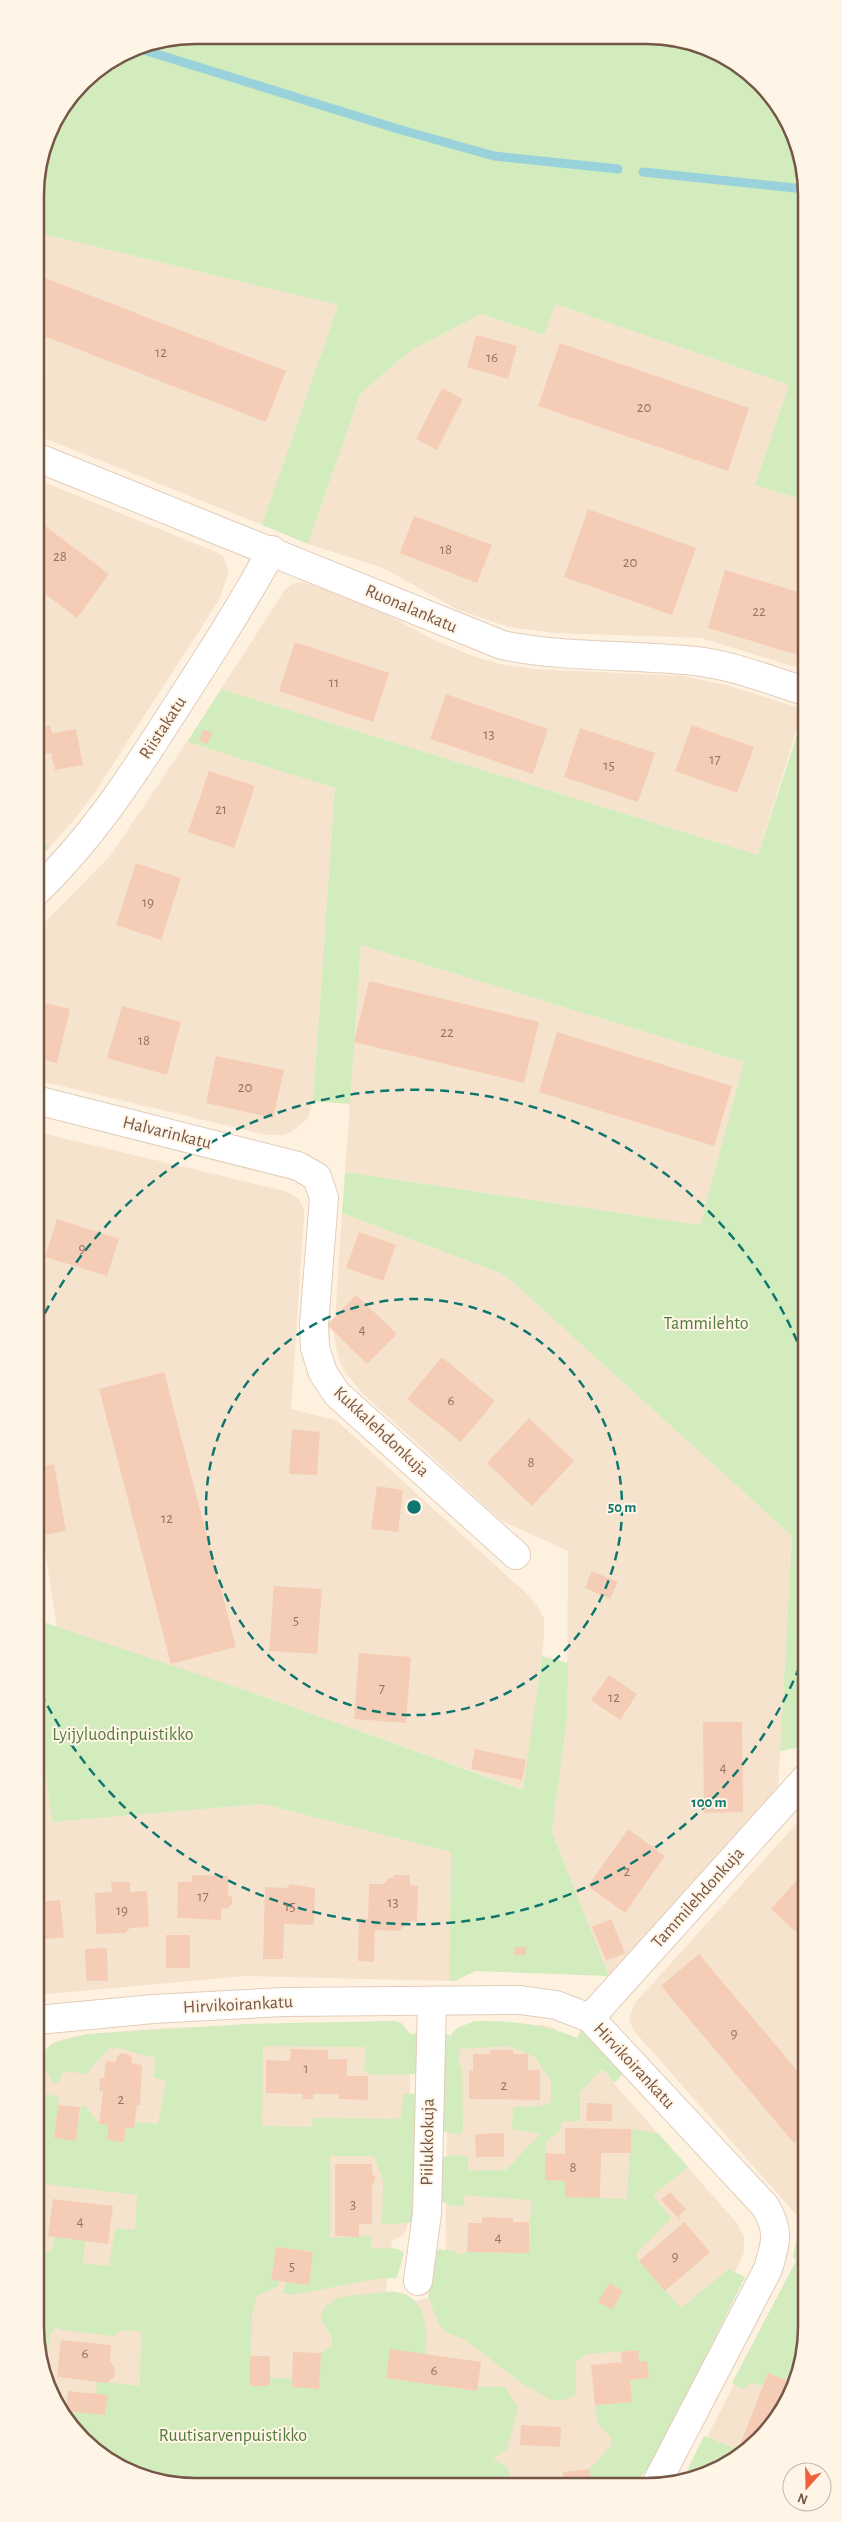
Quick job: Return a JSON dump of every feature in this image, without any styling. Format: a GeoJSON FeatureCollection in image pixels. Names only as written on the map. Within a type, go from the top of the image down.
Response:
{"type":"FeatureCollection","features":[{"type":"Feature","properties":{"kind":"street","name":"Ruonalankatu"},"geometry":{"type":"LineString","coordinates":[[44,460],[272,550],[502,645],[539,652],[697,661],[738,670],[798,689]]}},
{"type":"Feature","properties":{"kind":"street","name":"Riistakatu"},"geometry":{"type":"LineString","coordinates":[[44,884],[92,832],[127,784],[238,612],[272,550]]}},
{"type":"Feature","properties":{"kind":"street","name":"Halvarinkatu"},"geometry":{"type":"LineString","coordinates":[[44,1102],[298,1166]]}},
{"type":"Feature","properties":{"kind":"street","name":"Kukkalehdonkuja"},"geometry":{"type":"LineString","coordinates":[[298,1166],[317,1177],[324,1198],[314,1324],[315,1348],[323,1373],[336,1394],[516,1556]]}},
{"type":"Feature","properties":{"kind":"street","name":"Tammilehdonkuja"},"geometry":{"type":"LineString","coordinates":[[590,2018],[798,1787]]}},
{"type":"Feature","properties":{"kind":"street","name":"Hirvikoirankatu"},"geometry":{"type":"LineString","coordinates":[[44,2019],[153,2009],[284,2002],[520,2000],[556,2005],[590,2018],[766,2206],[777,2232],[768,2269],[659,2478]]}},
{"type":"Feature","properties":{"kind":"street","name":"Piilukkokuja"},"geometry":{"type":"LineString","coordinates":[[418,2281],[427,2213],[432,2002]]}},
{"type":"Feature","properties":{"kind":"shaded area"},"geometry":{"type":"Polygon","coordinates":[[[44,234],[338,305],[262,525],[44,438],[44,234]]]}},
{"type":"Feature","properties":{"kind":"shaded area"},"geometry":{"type":"Polygon","coordinates":[[[555,304],[789,385],[755,485],[798,498],[798,668],[701,638],[554,633],[509,627],[458,610],[383,568],[308,544],[360,394],[410,351],[481,314],[544,335],[555,304]]]}},
{"type":"Feature","properties":{"kind":"shaded area"},"geometry":{"type":"Polygon","coordinates":[[[44,482],[216,552],[223,556],[229,571],[219,600],[95,792],[49,848],[44,840],[44,482]]]}},
{"type":"Feature","properties":{"kind":"shaded area"},"geometry":{"type":"Polygon","coordinates":[[[302,582],[357,598],[430,638],[467,654],[499,664],[534,669],[683,676],[726,685],[798,707],[798,725],[758,855],[221,689],[284,591],[292,584],[302,582]]]}},
{"type":"Feature","properties":{"kind":"shaded area"},"geometry":{"type":"Polygon","coordinates":[[[187,742],[335,788],[313,1101],[308,1118],[293,1131],[284,1135],[266,1135],[44,1082],[44,923],[110,856],[187,742]]]}},
{"type":"Feature","properties":{"kind":"shaded area"},"geometry":{"type":"Polygon","coordinates":[[[361,945],[744,1062],[700,1225],[345,1172],[361,945]]]}},
{"type":"Feature","properties":{"kind":"shaded area"},"geometry":{"type":"Polygon","coordinates":[[[44,1134],[285,1191],[299,1199],[304,1210],[304,1216],[291,1409],[336,1420],[528,1595],[540,1610],[544,1619],[544,1638],[524,1790],[271,1699],[57,1628],[44,1543],[44,1134]]]}},
{"type":"Feature","properties":{"kind":"shaded area"},"geometry":{"type":"Polygon","coordinates":[[[342,1213],[505,1275],[792,1536],[778,1789],[609,1976],[552,1832],[567,1719],[568,1551],[502,1521],[362,1393],[345,1372],[339,1360],[334,1337],[342,1213]]]}},
{"type":"Feature","properties":{"kind":"shaded area"},"geometry":{"type":"Polygon","coordinates":[[[44,1764],[52,1822],[263,1804],[451,1852],[449,1981],[245,1976],[44,1994],[44,1764]]]}},
{"type":"Feature","properties":{"kind":"shaded area"},"geometry":{"type":"Polygon","coordinates":[[[798,1822],[798,2217],[634,2031],[629,2019],[635,2003],[798,1822]]]}},
{"type":"Feature","properties":{"kind":"shaded area"},"geometry":{"type":"Polygon","coordinates":[[[394,2021],[401,2023],[410,2034],[409,2221],[404,2235],[392,2241],[386,2293],[322,2401],[193,2427],[71,2414],[59,2394],[47,2357],[44,2337],[44,2052],[53,2043],[63,2039],[88,2034],[165,2028],[394,2021]]]}},
{"type":"Feature","properties":{"kind":"shaded area"},"geometry":{"type":"Polygon","coordinates":[[[463,2025],[542,2025],[552,2027],[581,2046],[736,2222],[744,2236],[744,2252],[741,2260],[631,2478],[332,2478],[384,2309],[445,2294],[448,2048],[452,2033],[463,2025]]]}},
{"type":"Feature","properties":{"kind":"shaded area"},"geometry":{"type":"Polygon","coordinates":[[[770,2312],[798,2332],[793,2366],[783,2394],[761,2427],[747,2441],[723,2458],[690,2472],[770,2312]]]}},
{"type":"Feature","properties":{"kind":"green space"},"geometry":{"type":"Polygon","coordinates":[[[185,44],[657,44],[696,52],[714,59],[747,81],[767,103],[783,128],[790,146],[797,175],[798,498],[755,485],[789,385],[555,304],[544,335],[481,314],[410,351],[360,394],[308,544],[262,525],[338,305],[44,234],[44,185],[49,156],[59,128],[81,95],[111,69],[137,55],[165,47],[185,44]]]}},
{"type":"Feature","properties":{"kind":"green space","name":"Tammilehto"},"geometry":{"type":"Polygon","coordinates":[[[221,689],[758,855],[798,732],[798,1748],[780,1751],[792,1536],[505,1275],[342,1213],[345,1172],[700,1225],[744,1062],[361,945],[350,1104],[313,1101],[335,788],[187,742],[221,689]]]}},
{"type":"Feature","properties":{"kind":"green space"},"geometry":{"type":"Polygon","coordinates":[[[44,840],[49,848],[44,853],[44,840]]]}},
{"type":"Feature","properties":{"kind":"green space","name":"Lyijyluodinpuistikko"},"geometry":{"type":"Polygon","coordinates":[[[44,1622],[271,1699],[523,1790],[542,1656],[568,1663],[567,1719],[552,1832],[609,1976],[475,1971],[455,1981],[449,1981],[451,1852],[263,1804],[52,1822],[44,1764],[44,1622]]]}},
{"type":"Feature","properties":{"kind":"green space","name":"Ruutisarvenpuistikko"},"geometry":{"type":"Polygon","coordinates":[[[394,2021],[401,2023],[410,2034],[420,2033],[421,2074],[372,2075],[364,2070],[366,2047],[263,2046],[262,2126],[312,2127],[312,2118],[397,2119],[401,2116],[403,2094],[420,2093],[417,2222],[382,2225],[383,2180],[374,2156],[330,2156],[330,2238],[372,2236],[371,2249],[393,2248],[401,2251],[404,2253],[397,2278],[375,2279],[292,2295],[283,2293],[286,2282],[313,2252],[276,2247],[271,2279],[279,2281],[277,2287],[257,2296],[252,2315],[250,2385],[270,2386],[270,2378],[292,2378],[292,2387],[319,2389],[321,2353],[332,2346],[332,2337],[321,2321],[321,2316],[326,2306],[333,2301],[353,2295],[396,2292],[406,2295],[420,2307],[423,2316],[426,2335],[425,2354],[386,2378],[473,2391],[477,2391],[478,2387],[505,2387],[518,2408],[507,2449],[492,2459],[509,2468],[510,2478],[185,2478],[165,2475],[137,2467],[119,2458],[88,2434],[69,2411],[105,2415],[108,2395],[96,2394],[97,2381],[140,2386],[141,2332],[121,2330],[114,2336],[62,2330],[56,2327],[50,2334],[47,2358],[44,2337],[44,2251],[51,2252],[54,2237],[85,2241],[83,2263],[109,2266],[115,2229],[135,2229],[137,2195],[45,2184],[44,2189],[44,2094],[57,2096],[59,2099],[54,2138],[76,2141],[81,2105],[86,2106],[99,2124],[108,2125],[107,2140],[124,2142],[126,2127],[134,2128],[135,2122],[158,2124],[166,2080],[154,2078],[155,2058],[118,2048],[108,2049],[86,2074],[64,2071],[58,2083],[53,2083],[47,2073],[44,2072],[46,2049],[53,2043],[88,2034],[247,2024],[394,2021]]]}},
{"type":"Feature","properties":{"kind":"green space"},"geometry":{"type":"Polygon","coordinates":[[[475,2021],[527,2024],[552,2029],[577,2038],[581,2029],[624,2073],[614,2083],[602,2069],[580,2092],[580,2121],[562,2122],[559,2131],[546,2142],[545,2180],[565,2181],[565,2197],[627,2199],[631,2129],[658,2133],[688,2167],[653,2195],[671,2219],[636,2253],[639,2261],[681,2308],[729,2269],[745,2277],[655,2460],[640,2478],[591,2478],[590,2469],[611,2445],[611,2437],[598,2425],[595,2405],[632,2402],[630,2380],[649,2378],[647,2362],[639,2362],[637,2350],[587,2354],[576,2361],[576,2395],[568,2399],[554,2401],[524,2385],[466,2340],[447,2333],[440,2326],[428,2298],[438,2249],[454,2251],[459,2255],[467,2252],[529,2253],[531,2200],[463,2195],[465,2206],[452,2206],[437,2199],[439,2158],[453,2155],[468,2156],[468,2170],[506,2170],[540,2134],[512,2129],[513,2107],[541,2106],[551,2102],[551,2081],[535,2057],[510,2046],[460,2049],[459,2065],[462,2067],[463,2131],[458,2135],[442,2131],[444,2033],[451,2036],[457,2028],[475,2021]]]}},
{"type":"Feature","properties":{"kind":"green space"},"geometry":{"type":"Polygon","coordinates":[[[797,2235],[798,2337],[788,2381],[768,2373],[762,2386],[750,2382],[745,2390],[732,2383],[796,2261],[793,2257],[797,2235]]]}},
{"type":"Feature","properties":{"kind":"green space"},"geometry":{"type":"Polygon","coordinates":[[[704,2436],[736,2449],[705,2467],[686,2473],[704,2436]]]}},
{"type":"Feature","properties":{"kind":"building"},"geometry":{"type":"Polygon","coordinates":[[[44,277],[286,371],[266,422],[44,336],[44,277]]]}},
{"type":"Feature","properties":{"kind":"building"},"geometry":{"type":"Polygon","coordinates":[[[476,335],[517,346],[508,379],[467,367],[476,335]]]}},
{"type":"Feature","properties":{"kind":"building"},"geometry":{"type":"Polygon","coordinates":[[[560,343],[749,408],[728,471],[538,406],[560,343]]]}},
{"type":"Feature","properties":{"kind":"building"},"geometry":{"type":"Polygon","coordinates":[[[442,388],[463,399],[437,450],[416,439],[442,388]]]}},
{"type":"Feature","properties":{"kind":"building"},"geometry":{"type":"Polygon","coordinates":[[[588,509],[696,548],[672,615],[564,577],[588,509]]]}},
{"type":"Feature","properties":{"kind":"building"},"geometry":{"type":"Polygon","coordinates":[[[414,516],[492,545],[477,583],[400,553],[414,516]]]}},
{"type":"Feature","properties":{"kind":"building"},"geometry":{"type":"Polygon","coordinates":[[[45,526],[109,574],[77,618],[44,593],[45,526]]]}},
{"type":"Feature","properties":{"kind":"building"},"geometry":{"type":"Polygon","coordinates":[[[725,570],[798,592],[798,655],[708,628],[725,570]]]}},
{"type":"Feature","properties":{"kind":"building"},"geometry":{"type":"Polygon","coordinates":[[[295,642],[389,673],[373,722],[279,691],[295,642]]]}},
{"type":"Feature","properties":{"kind":"building"},"geometry":{"type":"Polygon","coordinates":[[[446,694],[548,729],[533,774],[430,739],[446,694]]]}},
{"type":"Feature","properties":{"kind":"building"},"geometry":{"type":"Polygon","coordinates":[[[50,725],[52,733],[76,729],[83,765],[55,770],[51,753],[44,754],[44,726],[50,725]]]}},
{"type":"Feature","properties":{"kind":"building"},"geometry":{"type":"Polygon","coordinates":[[[692,725],[754,747],[737,793],[675,771],[692,725]]]}},
{"type":"Feature","properties":{"kind":"building"},"geometry":{"type":"Polygon","coordinates":[[[580,728],[655,753],[638,802],[564,777],[580,728]]]}},
{"type":"Feature","properties":{"kind":"building"},"geometry":{"type":"Polygon","coordinates":[[[203,730],[212,732],[208,744],[199,741],[203,730]]]}},
{"type":"Feature","properties":{"kind":"building"},"geometry":{"type":"Polygon","coordinates":[[[209,771],[255,786],[234,848],[188,832],[209,771]]]}},
{"type":"Feature","properties":{"kind":"building"},"geometry":{"type":"Polygon","coordinates":[[[136,863],[181,878],[161,940],[116,925],[136,863]]]}},
{"type":"Feature","properties":{"kind":"building"},"geometry":{"type":"Polygon","coordinates":[[[369,981],[539,1022],[524,1083],[354,1042],[369,981]]]}},
{"type":"Feature","properties":{"kind":"building"},"geometry":{"type":"Polygon","coordinates":[[[44,1003],[70,1009],[57,1063],[44,1060],[44,1003]]]}},
{"type":"Feature","properties":{"kind":"building"},"geometry":{"type":"Polygon","coordinates":[[[122,1006],[181,1022],[167,1075],[107,1058],[122,1006]]]}},
{"type":"Feature","properties":{"kind":"building"},"geometry":{"type":"Polygon","coordinates":[[[557,1032],[732,1086],[714,1146],[539,1092],[557,1032]]]}},
{"type":"Feature","properties":{"kind":"building"},"geometry":{"type":"Polygon","coordinates":[[[216,1056],[284,1070],[273,1118],[206,1103],[216,1056]]]}},
{"type":"Feature","properties":{"kind":"building"},"geometry":{"type":"Polygon","coordinates":[[[57,1219],[119,1239],[107,1276],[45,1257],[57,1219]]]}},
{"type":"Feature","properties":{"kind":"building"},"geometry":{"type":"Polygon","coordinates":[[[359,1232],[396,1245],[383,1281],[346,1268],[359,1232]]]}},
{"type":"Feature","properties":{"kind":"building"},"geometry":{"type":"Polygon","coordinates":[[[356,1295],[397,1334],[367,1364],[327,1325],[356,1295]]]}},
{"type":"Feature","properties":{"kind":"building"},"geometry":{"type":"Polygon","coordinates":[[[442,1357],[495,1401],[461,1442],[407,1399],[442,1357]]]}},
{"type":"Feature","properties":{"kind":"building"},"geometry":{"type":"Polygon","coordinates":[[[164,1372],[236,1647],[171,1664],[99,1389],[164,1372]]]}},
{"type":"Feature","properties":{"kind":"building"},"geometry":{"type":"Polygon","coordinates":[[[529,1418],[574,1461],[532,1506],[487,1463],[529,1418]]]}},
{"type":"Feature","properties":{"kind":"building"},"geometry":{"type":"Polygon","coordinates":[[[292,1429],[320,1432],[317,1475],[289,1474],[292,1429]]]}},
{"type":"Feature","properties":{"kind":"building"},"geometry":{"type":"Polygon","coordinates":[[[54,1464],[66,1531],[44,1535],[44,1466],[54,1464]]]}},
{"type":"Feature","properties":{"kind":"building"},"geometry":{"type":"Polygon","coordinates":[[[377,1486],[403,1490],[398,1532],[371,1529],[377,1486]]]}},
{"type":"Feature","properties":{"kind":"building"},"geometry":{"type":"Polygon","coordinates":[[[592,1571],[618,1582],[610,1599],[585,1588],[592,1571]]]}},
{"type":"Feature","properties":{"kind":"building"},"geometry":{"type":"Polygon","coordinates":[[[274,1586],[322,1589],[317,1654],[269,1651],[274,1586]]]}},
{"type":"Feature","properties":{"kind":"building"},"geometry":{"type":"Polygon","coordinates":[[[359,1653],[411,1657],[406,1723],[354,1719],[359,1653]]]}},
{"type":"Feature","properties":{"kind":"building"},"geometry":{"type":"Polygon","coordinates":[[[609,1675],[637,1694],[620,1720],[591,1700],[609,1675]]]}},
{"type":"Feature","properties":{"kind":"building"},"geometry":{"type":"Polygon","coordinates":[[[703,1722],[742,1722],[743,1812],[704,1813],[703,1722]]]}},
{"type":"Feature","properties":{"kind":"building"},"geometry":{"type":"Polygon","coordinates":[[[475,1749],[526,1760],[522,1780],[471,1769],[475,1749]]]}},
{"type":"Feature","properties":{"kind":"building"},"geometry":{"type":"Polygon","coordinates":[[[628,1829],[665,1856],[625,1913],[588,1886],[628,1829]]]}},
{"type":"Feature","properties":{"kind":"building"},"geometry":{"type":"Polygon","coordinates":[[[192,1875],[228,1876],[228,1894],[232,1898],[232,1904],[227,1909],[221,1908],[221,1920],[177,1918],[178,1882],[192,1882],[192,1875]]]}},
{"type":"Feature","properties":{"kind":"building"},"geometry":{"type":"Polygon","coordinates":[[[394,1875],[410,1875],[410,1885],[418,1886],[417,1922],[410,1921],[399,1931],[375,1930],[374,1962],[358,1961],[359,1918],[368,1919],[369,1884],[384,1884],[389,1878],[394,1878],[394,1875]]]}},
{"type":"Feature","properties":{"kind":"building"},"geometry":{"type":"Polygon","coordinates":[[[798,1879],[798,1934],[771,1909],[798,1879]]]}},
{"type":"Feature","properties":{"kind":"building"},"geometry":{"type":"Polygon","coordinates":[[[111,1882],[130,1882],[130,1892],[147,1891],[149,1927],[130,1928],[125,1933],[96,1934],[95,1893],[112,1892],[111,1882]]]}},
{"type":"Feature","properties":{"kind":"building"},"geometry":{"type":"Polygon","coordinates":[[[291,1884],[315,1888],[314,1925],[284,1924],[283,1959],[263,1959],[265,1887],[286,1888],[291,1884]]]}},
{"type":"Feature","properties":{"kind":"building"},"geometry":{"type":"Polygon","coordinates":[[[60,1900],[64,1937],[44,1939],[44,1901],[60,1900]]]}},
{"type":"Feature","properties":{"kind":"building"},"geometry":{"type":"Polygon","coordinates":[[[611,1919],[625,1953],[606,1961],[592,1927],[611,1919]]]}},
{"type":"Feature","properties":{"kind":"building"},"geometry":{"type":"Polygon","coordinates":[[[166,1935],[190,1935],[190,1968],[166,1968],[166,1935]]]}},
{"type":"Feature","properties":{"kind":"building"},"geometry":{"type":"Polygon","coordinates":[[[515,1947],[526,1947],[526,1955],[514,1955],[515,1947]]]}},
{"type":"Feature","properties":{"kind":"building"},"geometry":{"type":"Polygon","coordinates":[[[107,1948],[108,1981],[86,1981],[85,1949],[107,1948]]]}},
{"type":"Feature","properties":{"kind":"building"},"geometry":{"type":"Polygon","coordinates":[[[699,1954],[798,2072],[798,2139],[794,2143],[661,1986],[699,1954]]]}},
{"type":"Feature","properties":{"kind":"building"},"geometry":{"type":"Polygon","coordinates":[[[291,2049],[328,2050],[328,2059],[347,2059],[347,2076],[368,2076],[368,2100],[339,2099],[339,2094],[313,2094],[313,2099],[302,2099],[303,2094],[266,2093],[266,2060],[290,2061],[291,2049]]]}},
{"type":"Feature","properties":{"kind":"building"},"geometry":{"type":"Polygon","coordinates":[[[490,2050],[513,2050],[513,2054],[528,2054],[528,2070],[540,2070],[540,2100],[469,2099],[469,2070],[473,2070],[473,2054],[490,2054],[490,2050]]]}},
{"type":"Feature","properties":{"kind":"building"},"geometry":{"type":"Polygon","coordinates":[[[121,2053],[128,2054],[132,2058],[131,2063],[142,2065],[140,2105],[137,2105],[134,2128],[126,2127],[124,2142],[107,2140],[108,2125],[99,2124],[103,2091],[99,2091],[100,2078],[104,2078],[106,2061],[116,2062],[117,2057],[121,2053]]]}},
{"type":"Feature","properties":{"kind":"building"},"geometry":{"type":"Polygon","coordinates":[[[587,2103],[612,2104],[612,2121],[586,2121],[587,2103]]]}},
{"type":"Feature","properties":{"kind":"building"},"geometry":{"type":"Polygon","coordinates":[[[58,2105],[80,2107],[76,2141],[54,2138],[58,2105]]]}},
{"type":"Feature","properties":{"kind":"building"},"geometry":{"type":"Polygon","coordinates":[[[565,2128],[631,2129],[631,2153],[601,2153],[600,2198],[565,2197],[565,2181],[545,2180],[545,2153],[565,2154],[565,2128]]]}},
{"type":"Feature","properties":{"kind":"building"},"geometry":{"type":"Polygon","coordinates":[[[504,2133],[504,2157],[476,2157],[475,2134],[504,2133]]]}},
{"type":"Feature","properties":{"kind":"building"},"geometry":{"type":"Polygon","coordinates":[[[335,2164],[372,2164],[372,2174],[375,2176],[375,2182],[372,2184],[372,2224],[359,2224],[359,2237],[335,2236],[335,2164]]]}},
{"type":"Feature","properties":{"kind":"building"},"geometry":{"type":"Polygon","coordinates":[[[670,2192],[686,2209],[679,2216],[680,2220],[661,2200],[670,2192]]]}},
{"type":"Feature","properties":{"kind":"building"},"geometry":{"type":"Polygon","coordinates":[[[53,2199],[113,2206],[108,2244],[48,2236],[53,2199]]]}},
{"type":"Feature","properties":{"kind":"building"},"geometry":{"type":"Polygon","coordinates":[[[482,2217],[513,2218],[513,2222],[529,2222],[529,2253],[467,2252],[468,2223],[482,2223],[482,2217]]]}},
{"type":"Feature","properties":{"kind":"building"},"geometry":{"type":"Polygon","coordinates":[[[684,2222],[710,2252],[665,2291],[639,2261],[684,2222]]]}},
{"type":"Feature","properties":{"kind":"building"},"geometry":{"type":"Polygon","coordinates":[[[276,2247],[313,2252],[309,2285],[271,2280],[276,2247]]]}},
{"type":"Feature","properties":{"kind":"building"},"geometry":{"type":"Polygon","coordinates":[[[610,2283],[623,2291],[612,2310],[598,2302],[610,2283]]]}},
{"type":"Feature","properties":{"kind":"building"},"geometry":{"type":"Polygon","coordinates":[[[61,2340],[111,2345],[110,2361],[115,2368],[114,2377],[107,2383],[57,2377],[61,2340]]]}},
{"type":"Feature","properties":{"kind":"building"},"geometry":{"type":"Polygon","coordinates":[[[390,2349],[481,2362],[477,2391],[386,2378],[390,2349]]]}},
{"type":"Feature","properties":{"kind":"building"},"geometry":{"type":"Polygon","coordinates":[[[638,2350],[639,2362],[647,2361],[649,2378],[630,2380],[632,2402],[595,2405],[591,2365],[622,2362],[621,2352],[638,2350]]]}},
{"type":"Feature","properties":{"kind":"building"},"geometry":{"type":"Polygon","coordinates":[[[293,2352],[321,2353],[319,2389],[292,2387],[293,2352]]]}},
{"type":"Feature","properties":{"kind":"building"},"geometry":{"type":"Polygon","coordinates":[[[250,2356],[270,2356],[270,2386],[250,2386],[250,2356]]]}},
{"type":"Feature","properties":{"kind":"building"},"geometry":{"type":"Polygon","coordinates":[[[768,2373],[788,2381],[773,2411],[761,2427],[739,2447],[768,2373]]]}},
{"type":"Feature","properties":{"kind":"building"},"geometry":{"type":"Polygon","coordinates":[[[68,2391],[108,2395],[105,2415],[69,2411],[66,2407],[68,2391]]]}},
{"type":"Feature","properties":{"kind":"building"},"geometry":{"type":"Polygon","coordinates":[[[521,2425],[561,2427],[560,2447],[520,2445],[521,2425]]]}},
{"type":"Feature","properties":{"kind":"building"},"geometry":{"type":"Polygon","coordinates":[[[590,2469],[591,2478],[564,2478],[563,2472],[590,2469]]]}},
{"type":"Feature","properties":{"kind":"waterway"},"geometry":{"type":"LineString","coordinates":[[148,51],[398,129],[494,156],[618,169]]}},
{"type":"Feature","properties":{"kind":"waterway"},"geometry":{"type":"LineString","coordinates":[[643,172],[798,188]]}}]}
